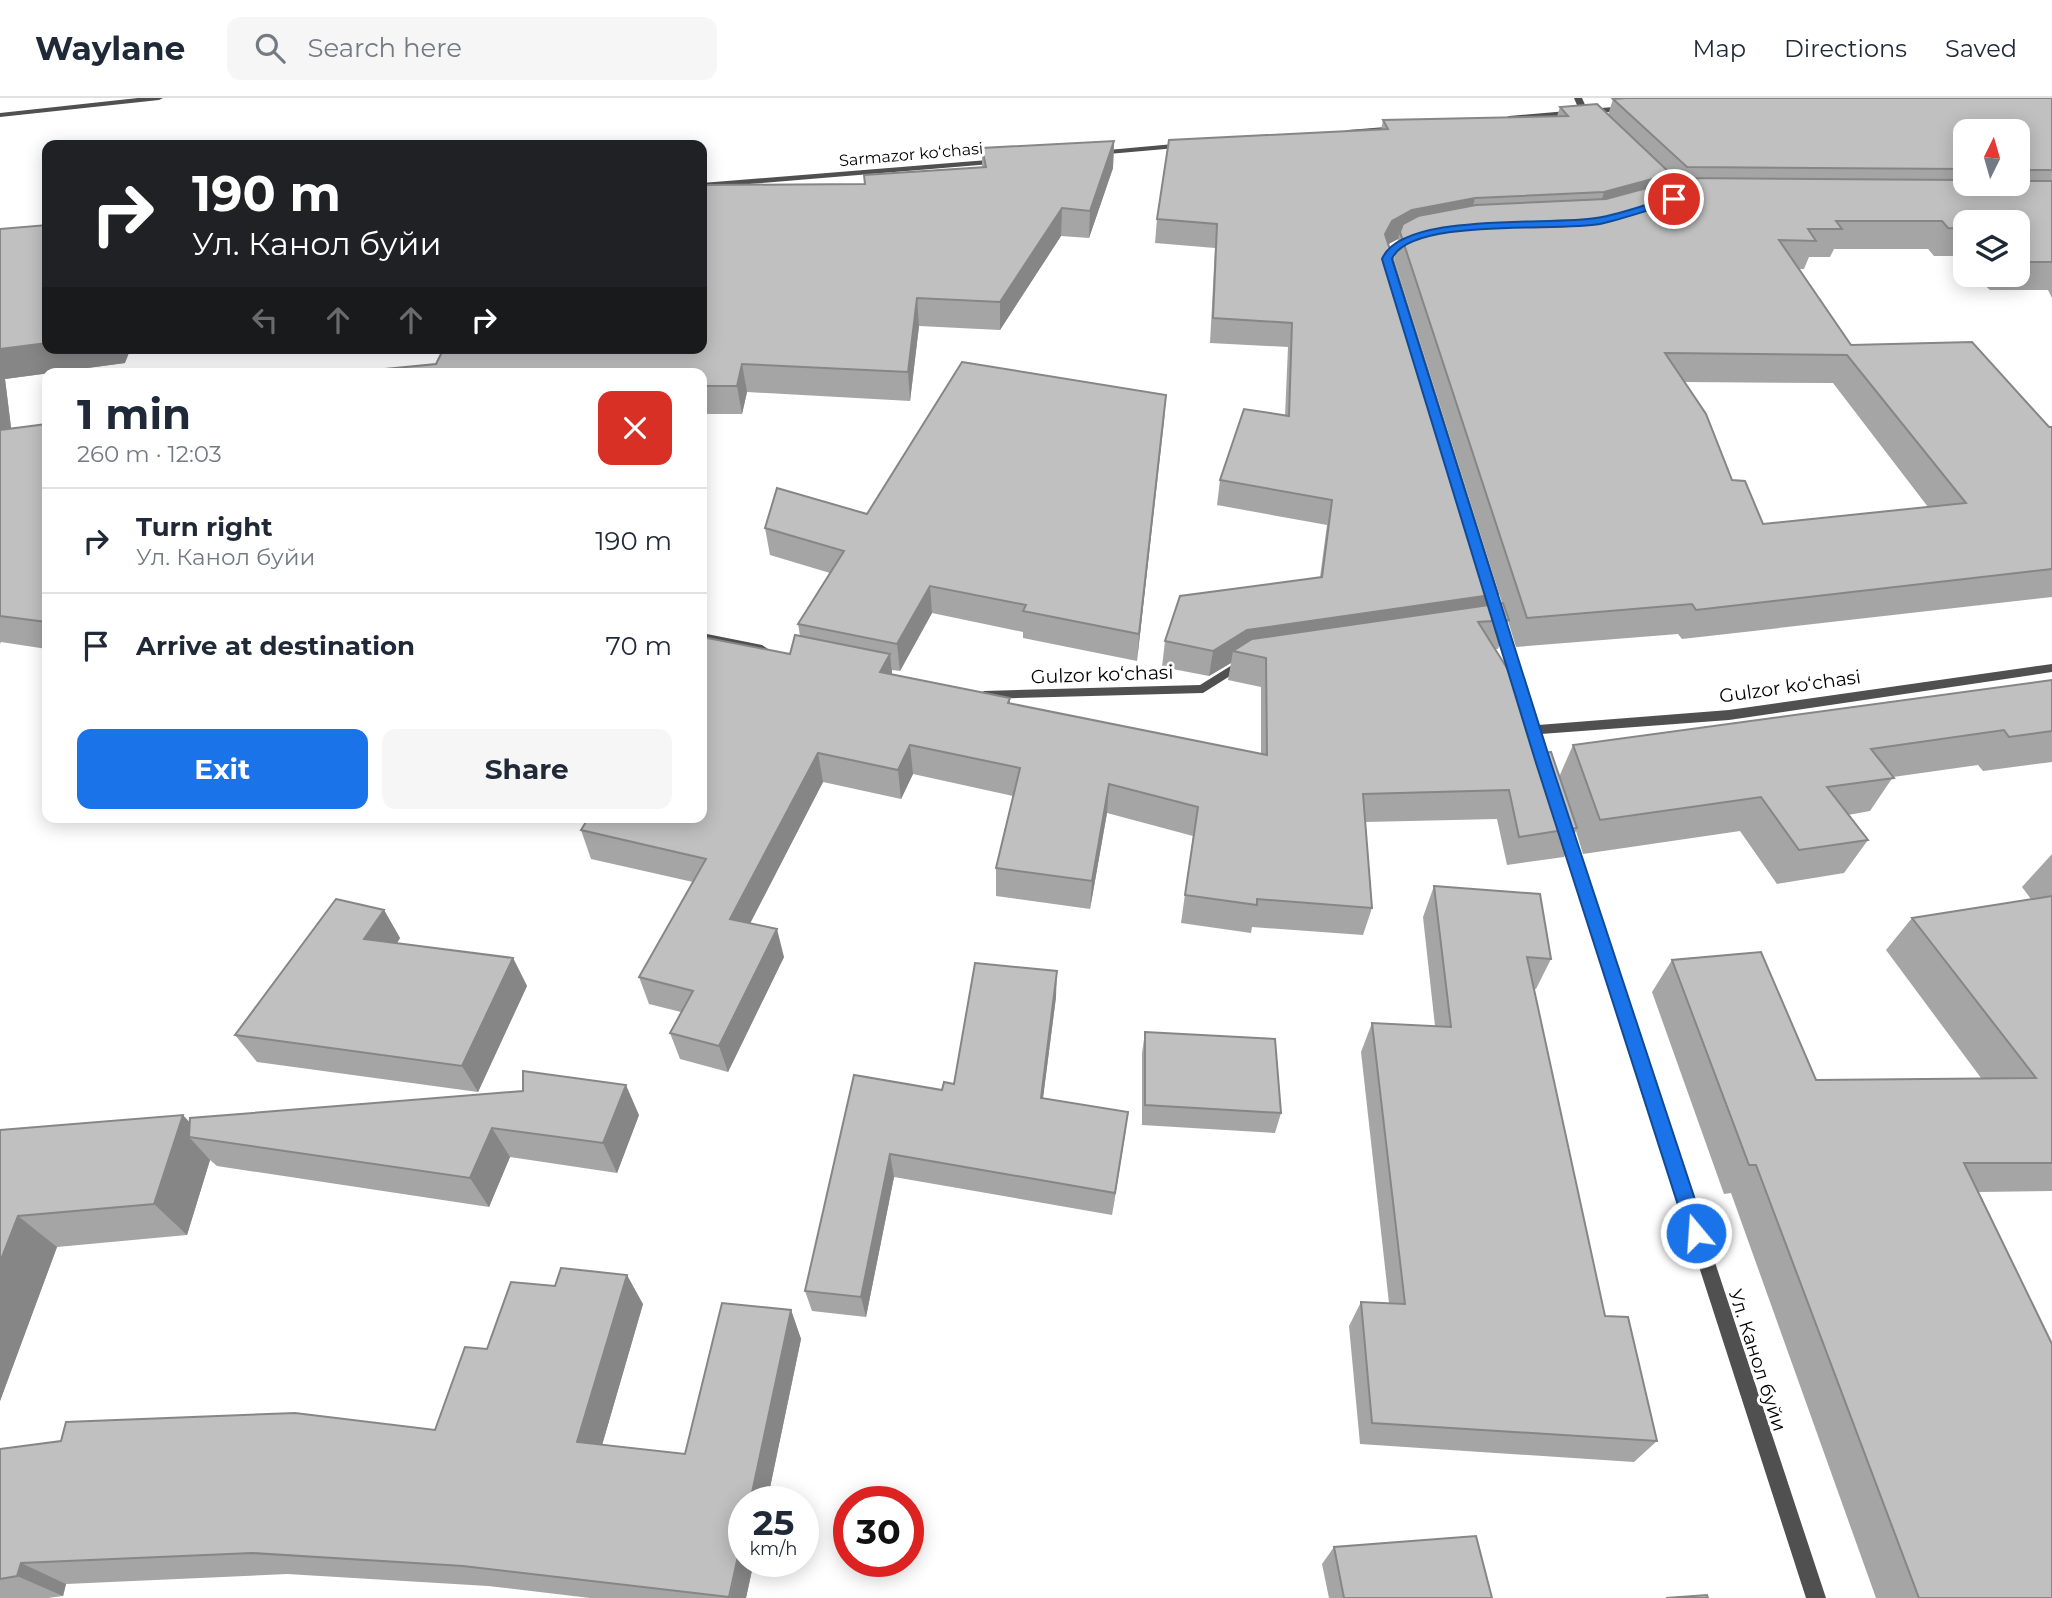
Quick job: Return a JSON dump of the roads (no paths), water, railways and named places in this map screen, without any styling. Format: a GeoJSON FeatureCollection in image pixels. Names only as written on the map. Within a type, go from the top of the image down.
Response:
{"type":"FeatureCollection","features":[{"type":"Feature","properties":{"kind":"street"},"geometry":{"type":"LineString","coordinates":[[0,115],[159,98]]}},
{"type":"Feature","properties":{"kind":"street"},"geometry":{"type":"LineString","coordinates":[[1578,98],[1584,112],[1594,122]]}},
{"type":"Feature","properties":{"kind":"street"},"geometry":{"type":"LineString","coordinates":[[1501,119],[1639,107]]}},
{"type":"Feature","properties":{"kind":"street"},"geometry":{"type":"LineString","coordinates":[[1336,133],[1405,127]]}},
{"type":"Feature","properties":{"kind":"street"},"geometry":{"type":"LineString","coordinates":[[1088,154],[1198,144]]}},
{"type":"Feature","properties":{"kind":"street","name":"Sarmazor koʻchasi"},"geometry":{"type":"LineString","coordinates":[[707,186],[1005,161]]}},
{"type":"Feature","properties":{"kind":"street"},"geometry":{"type":"LineString","coordinates":[[1491,598],[1493,625],[1533,730],[1552,790]]}},
{"type":"Feature","properties":{"kind":"street"},"geometry":{"type":"LineString","coordinates":[[707,637],[781,653]]}},
{"type":"Feature","properties":{"kind":"street","name":"Gulzor koʻchasi"},"geometry":{"type":"LineString","coordinates":[[966,692],[992,697],[1203,689],[1243,662],[1262,658]]}},
{"type":"Feature","properties":{"kind":"street","name":"Gulzor koʻchasi"},"geometry":{"type":"LineString","coordinates":[[1533,730],[1729,715],[2052,668]]}},
{"type":"Feature","properties":{"kind":"street","name":"Ул. Канол буйи"},"geometry":{"type":"LineString","coordinates":[[1560,816],[1816,1598]]}}]}
